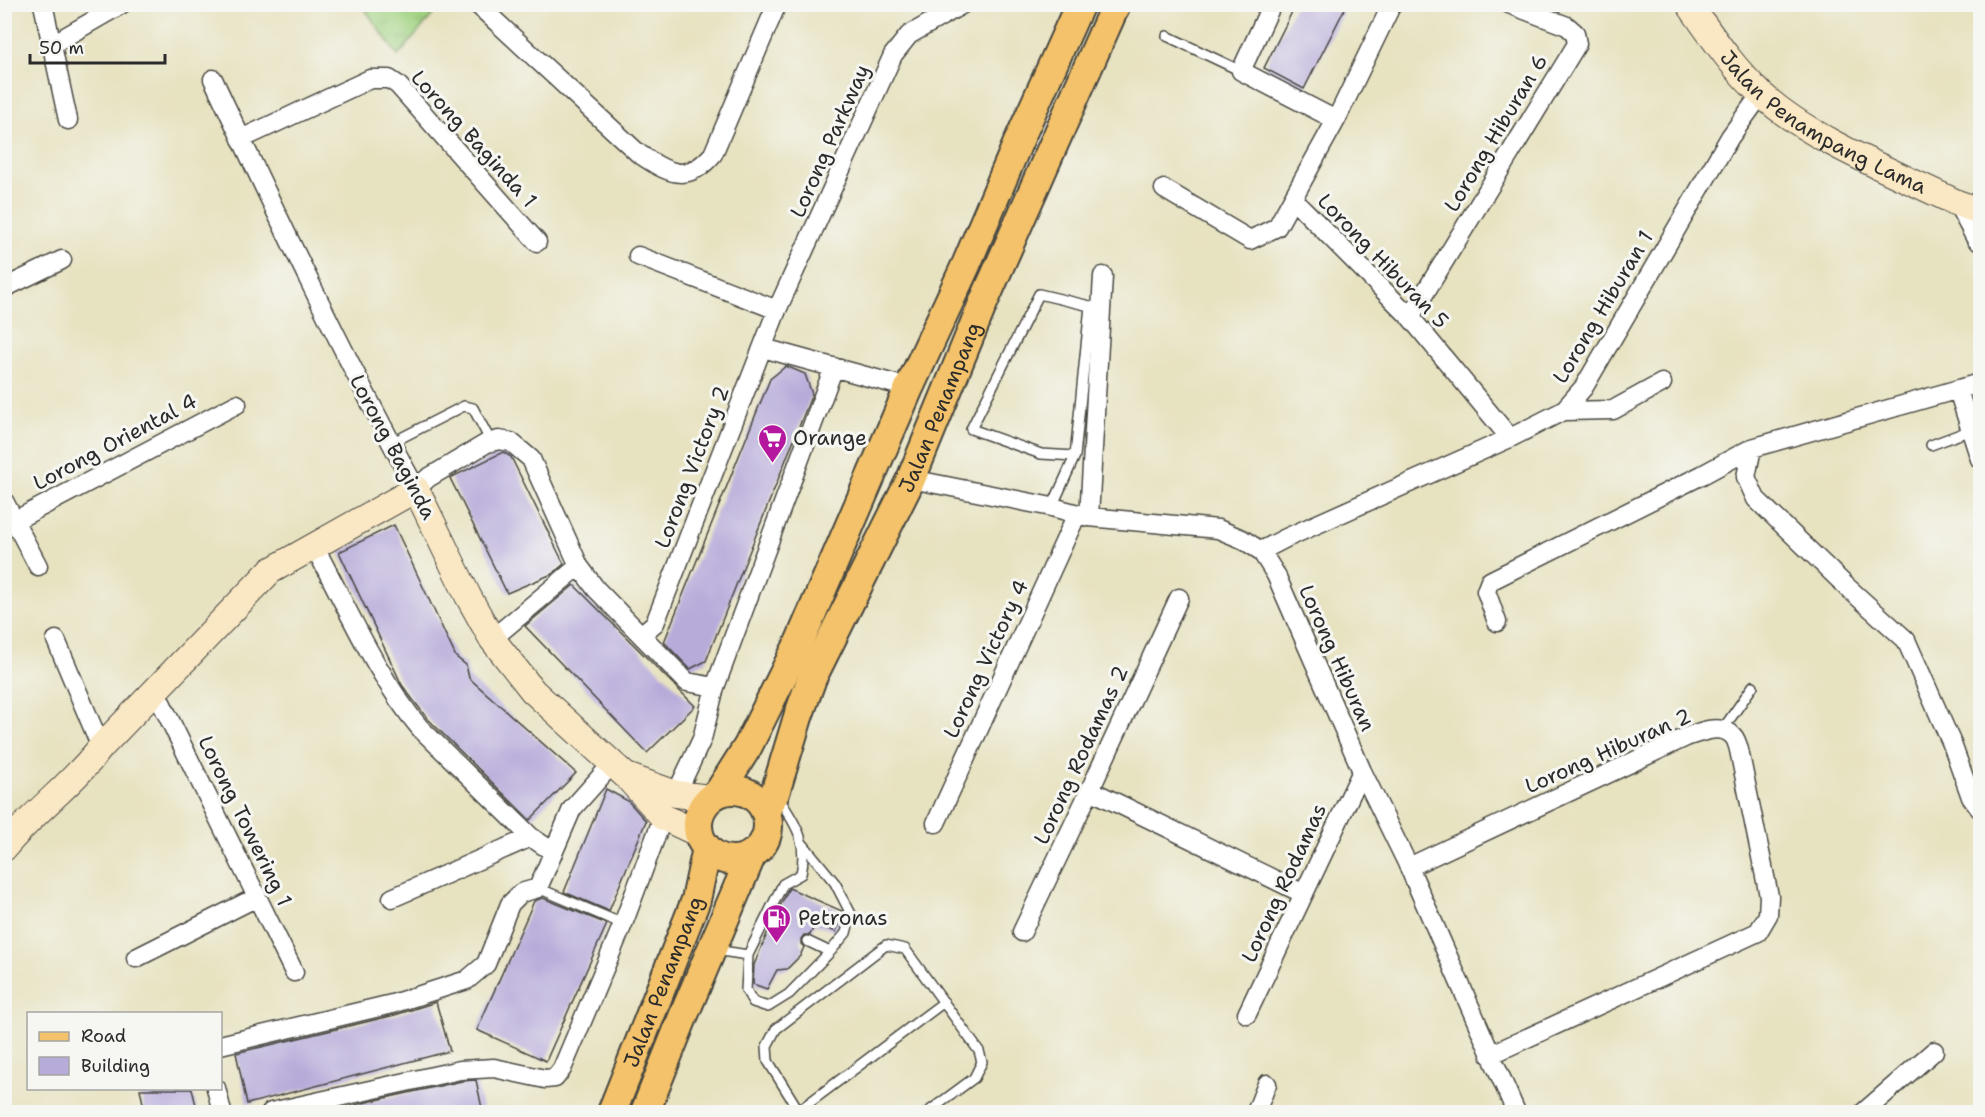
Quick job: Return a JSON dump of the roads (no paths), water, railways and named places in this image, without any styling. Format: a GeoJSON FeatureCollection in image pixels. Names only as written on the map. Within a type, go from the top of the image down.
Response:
{"type":"FeatureCollection","features":[{"type":"Feature","properties":{"kind":"main road","name":"Jalan Penampang"},"geometry":{"type":"LineString","coordinates":[[715,795],[748,746],[782,678],[1080,4]]}},
{"type":"Feature","properties":{"kind":"main road","name":"Jalan Penampang"},"geometry":{"type":"LineString","coordinates":[[770,802],[812,678],[911,479],[1003,260],[1116,4]]}},
{"type":"Feature","properties":{"kind":"main road"},"geometry":{"type":"LineString","coordinates":[[966,265],[983,256],[1003,260]]}},
{"type":"Feature","properties":{"kind":"main road"},"geometry":{"type":"LineString","coordinates":[[732,790],[746,792],[758,800],[770,802],[768,827],[763,842],[752,854],[737,860],[720,858],[703,841],[698,821],[702,808],[715,795],[732,790]]}},
{"type":"Feature","properties":{"kind":"main road","name":"Jalan Penampang"},"geometry":{"type":"LineString","coordinates":[[612,1113],[696,900],[703,841]]}},
{"type":"Feature","properties":{"kind":"main road","name":"Jalan Penampang"},"geometry":{"type":"LineString","coordinates":[[645,1113],[752,854]]}},
{"type":"Feature","properties":{"kind":"street"},"geometry":{"type":"LineString","coordinates":[[43,4],[68,120]]}},
{"type":"Feature","properties":{"kind":"street"},"geometry":{"type":"LineString","coordinates":[[51,45],[122,4]]}},
{"type":"Feature","properties":{"kind":"street"},"geometry":{"type":"LineString","coordinates":[[477,4],[638,153],[658,166],[682,174],[693,172],[703,166],[713,154],[777,4]]}},
{"type":"Feature","properties":{"kind":"street"},"geometry":{"type":"LineString","coordinates":[[1272,4],[1240,71],[1336,120]]}},
{"type":"Feature","properties":{"kind":"street","name":"Lorong Hiburan 5"},"geometry":{"type":"LineString","coordinates":[[1392,4],[1336,120],[1293,200],[1410,317],[1510,438]]}},
{"type":"Feature","properties":{"kind":"street","name":"Lorong Hiburan 6"},"geometry":{"type":"LineString","coordinates":[[1410,317],[1576,44],[1575,33],[1567,26],[1509,4]]}},
{"type":"Feature","properties":{"kind":"street","name":"Jalan Penampang Lama"},"geometry":{"type":"LineString","coordinates":[[1689,4],[1728,58],[1761,94],[1813,133],[1969,207]]}},
{"type":"Feature","properties":{"kind":"street","name":"Lorong Parkway"},"geometry":{"type":"LineString","coordinates":[[777,310],[893,55],[909,35],[956,8]]}},
{"type":"Feature","properties":{"kind":"street","name":"Lorong Baginda"},"geometry":{"type":"LineString","coordinates":[[213,79],[314,294],[492,639],[533,691],[620,770],[663,817],[703,841]]}},
{"type":"Feature","properties":{"kind":"street","name":"Lorong Baginda 1"},"geometry":{"type":"LineString","coordinates":[[241,139],[370,80],[389,79],[398,85],[537,242]]}},
{"type":"Feature","properties":{"kind":"street","name":"Lorong Hiburan 1"},"geometry":{"type":"LineString","coordinates":[[1261,552],[1286,538],[1510,438],[1563,411],[1584,387],[1730,137],[1761,94]]}},
{"type":"Feature","properties":{"kind":"street"},"geometry":{"type":"LineString","coordinates":[[1164,189],[1250,240],[1277,227],[1293,200]]}},
{"type":"Feature","properties":{"kind":"street"},"geometry":{"type":"LineString","coordinates":[[1969,207],[1977,239],[1980,242]]}},
{"type":"Feature","properties":{"kind":"street"},"geometry":{"type":"LineString","coordinates":[[638,256],[777,310]]}},
{"type":"Feature","properties":{"kind":"street"},"geometry":{"type":"LineString","coordinates":[[4,288],[62,260]]}},
{"type":"Feature","properties":{"kind":"street"},"geometry":{"type":"LineString","coordinates":[[1083,515],[1103,276]]}},
{"type":"Feature","properties":{"kind":"street","name":"Lorong Victory 2"},"geometry":{"type":"LineString","coordinates":[[640,635],[655,623],[777,310]]}},
{"type":"Feature","properties":{"kind":"street"},"geometry":{"type":"LineString","coordinates":[[763,348],[909,388]]}},
{"type":"Feature","properties":{"kind":"street"},"geometry":{"type":"LineString","coordinates":[[676,794],[702,739],[715,687],[834,368]]}},
{"type":"Feature","properties":{"kind":"street"},"geometry":{"type":"LineString","coordinates":[[1563,411],[1613,410],[1662,382]]}},
{"type":"Feature","properties":{"kind":"street"},"geometry":{"type":"LineString","coordinates":[[1497,622],[1486,591],[1490,581],[1752,448],[1980,383]]}},
{"type":"Feature","properties":{"kind":"street"},"geometry":{"type":"LineString","coordinates":[[1958,390],[1980,459]]}},
{"type":"Feature","properties":{"kind":"street","name":"Lorong Oriental 4"},"geometry":{"type":"LineString","coordinates":[[14,521],[237,404]]}},
{"type":"Feature","properties":{"kind":"street"},"geometry":{"type":"LineString","coordinates":[[4,848],[90,762],[101,747],[270,571],[416,489],[428,477],[491,442],[499,440],[511,442],[531,459],[579,566],[596,589],[687,682],[715,687]]}},
{"type":"Feature","properties":{"kind":"street"},"geometry":{"type":"LineString","coordinates":[[1752,448],[1746,477],[1756,499],[1906,640],[1952,744],[1971,797],[1980,809]]}},
{"type":"Feature","properties":{"kind":"street","name":"Lorong Hiburan"},"geometry":{"type":"LineString","coordinates":[[911,479],[1083,515],[1218,528],[1242,538],[1261,552],[1276,575],[1362,771],[1409,867],[1516,1113]]}},
{"type":"Feature","properties":{"kind":"street"},"geometry":{"type":"LineString","coordinates":[[4,501],[38,566]]}},
{"type":"Feature","properties":{"kind":"street","name":"Lorong Victory 4"},"geometry":{"type":"LineString","coordinates":[[936,823],[1083,515]]}},
{"type":"Feature","properties":{"kind":"street"},"geometry":{"type":"LineString","coordinates":[[314,546],[389,685],[406,711],[420,728],[531,837],[553,852]]}},
{"type":"Feature","properties":{"kind":"street"},"geometry":{"type":"LineString","coordinates":[[492,639],[579,566]]}},
{"type":"Feature","properties":{"kind":"street","name":"Lorong Rodamas 2"},"geometry":{"type":"LineString","coordinates":[[1022,932],[1179,598]]}},
{"type":"Feature","properties":{"kind":"street"},"geometry":{"type":"LineString","coordinates":[[56,640],[101,747]]}},
{"type":"Feature","properties":{"kind":"street","name":"Lorong Towering 1"},"geometry":{"type":"LineString","coordinates":[[155,690],[294,972]]}},
{"type":"Feature","properties":{"kind":"street","name":"Lorong Hiburan 2"},"geometry":{"type":"LineString","coordinates":[[1409,867],[1686,737],[1704,730],[1723,729],[1734,736],[1739,750],[1769,896],[1768,915],[1758,932],[1490,1055]]}},
{"type":"Feature","properties":{"kind":"street"},"geometry":{"type":"LineString","coordinates":[[222,1045],[392,1004],[467,980],[486,964],[510,904],[521,893],[538,888],[572,809],[620,770]]}},
{"type":"Feature","properties":{"kind":"street","name":"Lorong Baginda"},"geometry":{"type":"LineString","coordinates":[[620,770],[676,794],[715,795]]}},
{"type":"Feature","properties":{"kind":"street","name":"Lorong Rodamas"},"geometry":{"type":"LineString","coordinates":[[1246,1014],[1362,771]]}},
{"type":"Feature","properties":{"kind":"street"},"geometry":{"type":"LineString","coordinates":[[1090,790],[1304,894]]}},
{"type":"Feature","properties":{"kind":"street"},"geometry":{"type":"LineString","coordinates":[[271,1113],[460,1070],[494,1068],[545,1079],[555,1078],[562,1069],[623,924],[663,817]]}},
{"type":"Feature","properties":{"kind":"street"},"geometry":{"type":"LineString","coordinates":[[392,898],[531,837]]}},
{"type":"Feature","properties":{"kind":"street"},"geometry":{"type":"LineString","coordinates":[[136,957],[257,897]]}},
{"type":"Feature","properties":{"kind":"street"},"geometry":{"type":"LineString","coordinates":[[1864,1113],[1934,1051]]}},
{"type":"Feature","properties":{"kind":"street"},"geometry":{"type":"LineString","coordinates":[[1256,1113],[1267,1084]]}},
{"type":"Feature","properties":{"kind":"street"},"geometry":{"type":"LineString","coordinates":[[216,1090],[222,1113]]}},
{"type":"Feature","properties":{"kind":"lane"},"geometry":{"type":"LineString","coordinates":[[1167,36],[1240,71]]}},
{"type":"Feature","properties":{"kind":"lane"},"geometry":{"type":"LineString","coordinates":[[1052,507],[1074,456],[1090,306],[1039,294],[971,429],[1041,454],[1074,456]]}},
{"type":"Feature","properties":{"kind":"lane"},"geometry":{"type":"LineString","coordinates":[[391,443],[464,406],[473,408],[491,442]]}},
{"type":"Feature","properties":{"kind":"lane"},"geometry":{"type":"LineString","coordinates":[[1931,445],[1971,430]]}},
{"type":"Feature","properties":{"kind":"lane"},"geometry":{"type":"LineString","coordinates":[[1723,729],[1754,686]]}},
{"type":"Feature","properties":{"kind":"lane"},"geometry":{"type":"LineString","coordinates":[[770,802],[796,825],[803,844],[804,858],[801,874],[783,884],[766,924],[748,955],[746,990],[753,1002],[768,1007],[789,994],[830,952],[846,933],[851,914],[835,883],[803,844]]}},
{"type":"Feature","properties":{"kind":"lane"},"geometry":{"type":"LineString","coordinates":[[538,888],[623,924]]}},
{"type":"Feature","properties":{"kind":"lane"},"geometry":{"type":"LineString","coordinates":[[807,941],[830,952]]}},
{"type":"Feature","properties":{"kind":"lane"},"geometry":{"type":"LineString","coordinates":[[928,1113],[974,1078],[982,1062],[979,1051],[944,1002],[905,949],[886,945],[776,1029],[766,1046],[768,1061],[798,1112],[944,1002]]}},
{"type":"Feature","properties":{"kind":"lane"},"geometry":{"type":"LineString","coordinates":[[711,950],[748,955]]}},
{"type":"Feature","properties":{"kind":"place","name":"Orange"},"geometry":{"type":"Point","coordinates":[772,464]}},
{"type":"Feature","properties":{"kind":"place","name":"Petronas"},"geometry":{"type":"Point","coordinates":[777,944]}}]}
